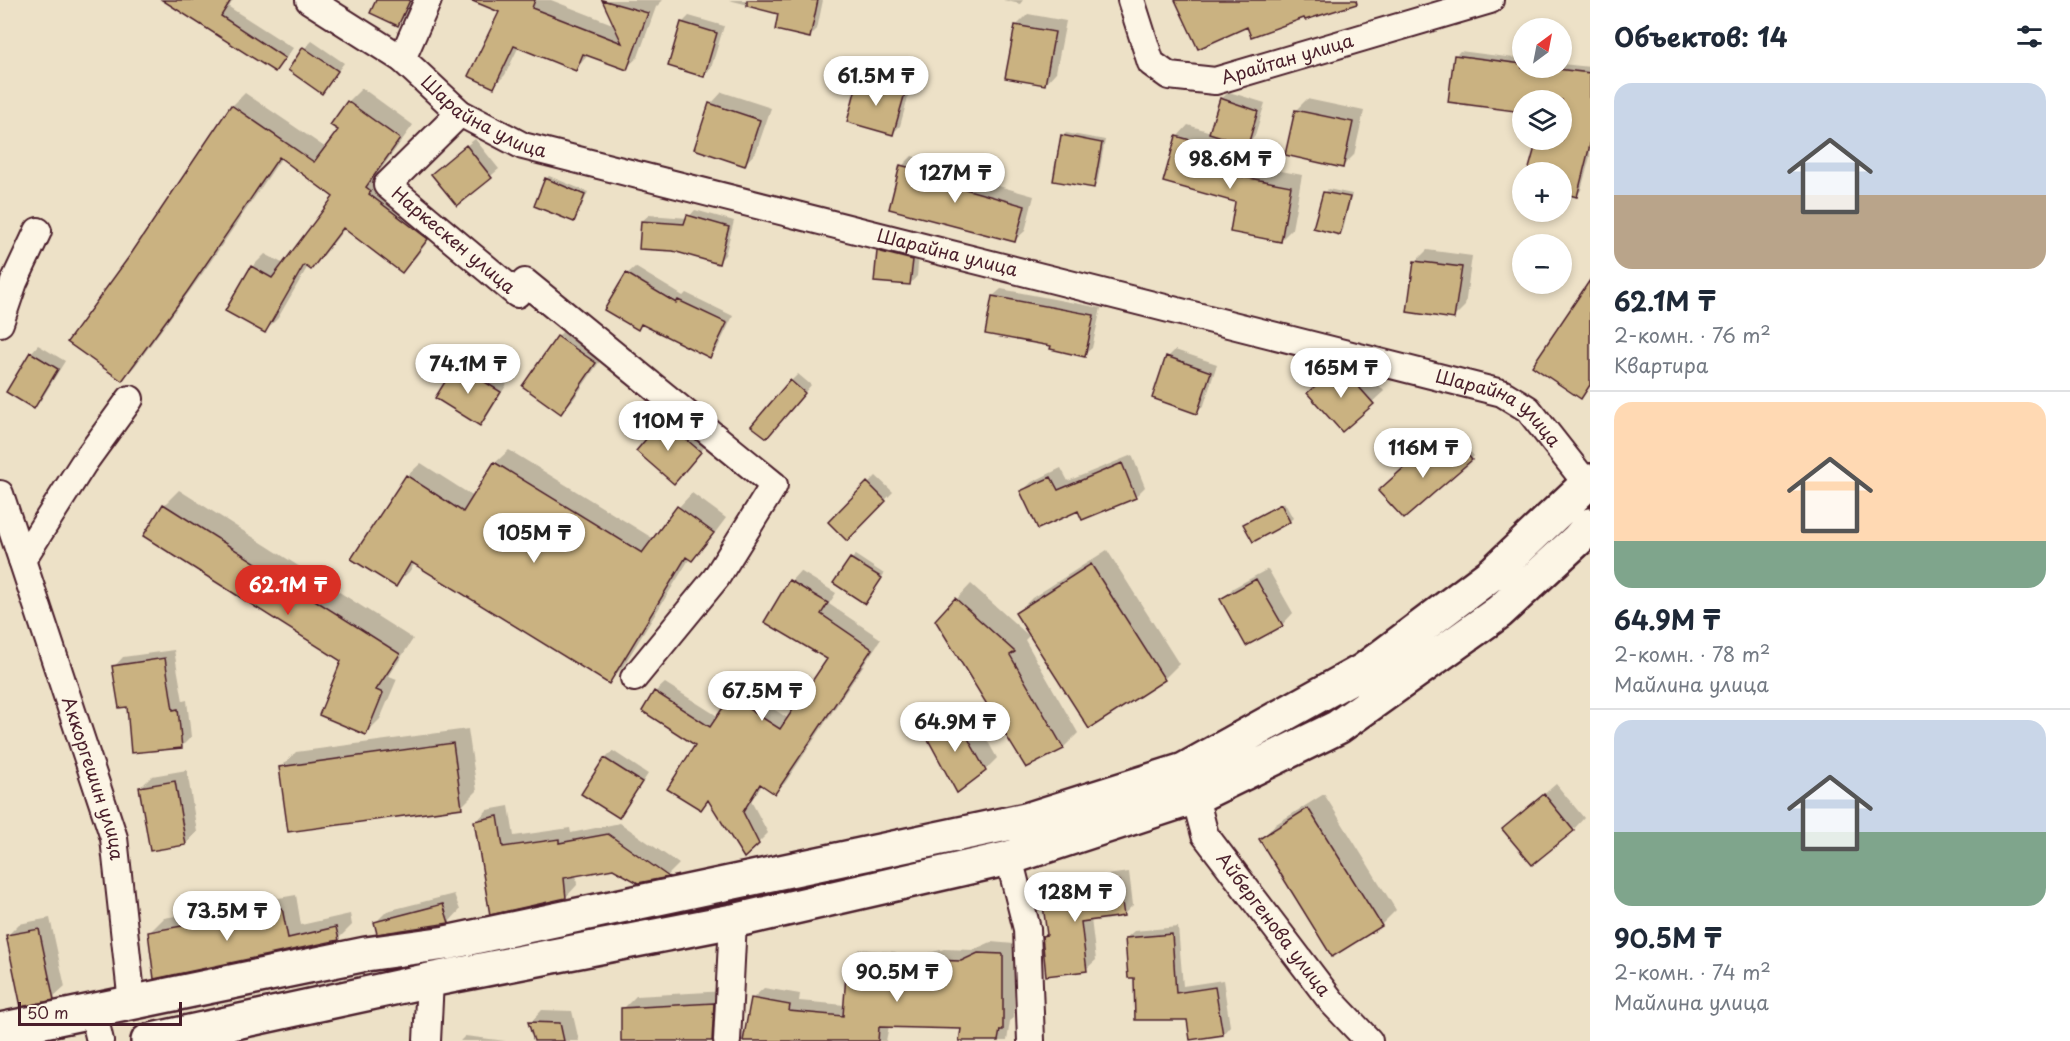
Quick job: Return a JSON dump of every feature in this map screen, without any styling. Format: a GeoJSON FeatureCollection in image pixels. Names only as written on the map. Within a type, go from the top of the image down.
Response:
{"type":"FeatureCollection","features":[{"type":"Feature","properties":{"kind":"highway"},"geometry":{"type":"LineString","coordinates":[[0,1030],[97,1026],[132,1003],[366,954],[481,936],[1026,820],[1184,770],[1364,670],[1493,573],[1589,483]]}},
{"type":"Feature","properties":{"kind":"highway"},"geometry":{"type":"LineString","coordinates":[[148,1041],[430,980],[733,921],[1009,858],[1195,797],[1338,727],[1499,612],[1578,539],[1590,525]]}},
{"type":"Feature","properties":{"kind":"street","name":"Шарайна улица"},"geometry":{"type":"LineString","coordinates":[[309,0],[402,59],[460,113],[523,146],[1502,393],[1527,409],[1589,483]]}},
{"type":"Feature","properties":{"kind":"street"},"geometry":{"type":"LineString","coordinates":[[402,59],[428,0]]}},
{"type":"Feature","properties":{"kind":"street","name":"Арайтан улица"},"geometry":{"type":"LineString","coordinates":[[1131,0],[1150,63],[1169,76],[1215,81],[1490,0]]}},
{"type":"Feature","properties":{"kind":"street","name":"Наркескен улица"},"geometry":{"type":"LineString","coordinates":[[460,113],[387,185],[517,294],[525,282],[774,485],[716,578],[634,678]]}},
{"type":"Feature","properties":{"kind":"street"},"geometry":{"type":"LineString","coordinates":[[0,323],[14,282],[38,231]]}},
{"type":"Feature","properties":{"kind":"street"},"geometry":{"type":"LineString","coordinates":[[22,560],[83,464],[130,399]]}},
{"type":"Feature","properties":{"kind":"street","name":"Аккоргешин улица"},"geometry":{"type":"LineString","coordinates":[[0,494],[114,838],[132,1003]]}},
{"type":"Feature","properties":{"kind":"street","name":"Айбергенова улица"},"geometry":{"type":"LineString","coordinates":[[1195,797],[1205,835],[1332,1002],[1369,1041]]}},
{"type":"Feature","properties":{"kind":"street"},"geometry":{"type":"LineString","coordinates":[[1009,858],[1027,929],[1031,1041]]}},
{"type":"Feature","properties":{"kind":"street"},"geometry":{"type":"LineString","coordinates":[[727,1041],[733,921]]}},
{"type":"Feature","properties":{"kind":"street"},"geometry":{"type":"LineString","coordinates":[[427,1041],[430,980]]}},
{"type":"Feature","properties":{"kind":"building"},"geometry":{"type":"Polygon","coordinates":[[[162,0],[231,0],[221,16],[285,58],[275,72],[162,0]]]}},
{"type":"Feature","properties":{"kind":"building"},"geometry":{"type":"Polygon","coordinates":[[[376,0],[410,0],[398,26],[370,13],[376,0]]]}},
{"type":"Feature","properties":{"kind":"building"},"geometry":{"type":"Polygon","coordinates":[[[470,0],[535,0],[532,8],[622,43],[602,0],[648,13],[627,70],[583,54],[576,71],[514,46],[494,88],[468,76],[499,12],[470,0]]]}},
{"type":"Feature","properties":{"kind":"building"},"geometry":{"type":"Polygon","coordinates":[[[747,0],[818,0],[810,38],[775,30],[778,14],[747,6],[747,0]]]}},
{"type":"Feature","properties":{"kind":"building"},"geometry":{"type":"Polygon","coordinates":[[[1175,0],[1356,0],[1357,4],[1305,20],[1304,18],[1251,37],[1247,27],[1198,49],[1175,0]]]}},
{"type":"Feature","properties":{"kind":"building"},"geometry":{"type":"Polygon","coordinates":[[[681,22],[717,33],[704,77],[668,66],[681,22]]]}},
{"type":"Feature","properties":{"kind":"building"},"geometry":{"type":"Polygon","coordinates":[[[1015,25],[1055,32],[1045,85],[1005,78],[1015,25]]]}},
{"type":"Feature","properties":{"kind":"building"},"geometry":{"type":"Polygon","coordinates":[[[303,47],[338,71],[322,94],[288,70],[303,47]]]}},
{"type":"Feature","properties":{"kind":"building"},"geometry":{"type":"Polygon","coordinates":[[[1454,55],[1512,63],[1512,78],[1572,78],[1572,71],[1590,73],[1590,145],[1577,197],[1572,196],[1572,162],[1531,162],[1534,150],[1572,150],[1572,90],[1512,90],[1512,111],[1448,102],[1454,55]]]}},
{"type":"Feature","properties":{"kind":"building"},"geometry":{"type":"Polygon","coordinates":[[[858,80],[905,93],[893,135],[847,122],[858,80]]]}},
{"type":"Feature","properties":{"kind":"building"},"geometry":{"type":"Polygon","coordinates":[[[1220,98],[1258,111],[1248,145],[1209,133],[1220,98]]]}},
{"type":"Feature","properties":{"kind":"building"},"geometry":{"type":"Polygon","coordinates":[[[347,101],[400,139],[366,187],[371,191],[369,194],[428,239],[402,273],[343,228],[311,270],[304,265],[265,333],[225,311],[251,266],[272,278],[333,197],[279,157],[187,292],[122,381],[67,342],[131,254],[231,105],[314,162],[338,130],[330,125],[347,101]]]}},
{"type":"Feature","properties":{"kind":"building"},"geometry":{"type":"Polygon","coordinates":[[[709,103],[760,120],[745,166],[694,149],[709,103]]]}},
{"type":"Feature","properties":{"kind":"building"},"geometry":{"type":"Polygon","coordinates":[[[1295,110],[1353,122],[1343,168],[1285,155],[1295,110]]]}},
{"type":"Feature","properties":{"kind":"building"},"geometry":{"type":"Polygon","coordinates":[[[1061,135],[1102,143],[1094,188],[1053,181],[1061,135]]]}},
{"type":"Feature","properties":{"kind":"building"},"geometry":{"type":"Polygon","coordinates":[[[1176,136],[1219,148],[1212,171],[1291,186],[1281,242],[1230,232],[1235,202],[1163,182],[1176,136]]]}},
{"type":"Feature","properties":{"kind":"building"},"geometry":{"type":"Polygon","coordinates":[[[466,145],[492,178],[457,206],[431,174],[466,145]]]}},
{"type":"Feature","properties":{"kind":"building"},"geometry":{"type":"Polygon","coordinates":[[[900,165],[967,183],[965,189],[1025,206],[1015,242],[889,209],[900,165]]]}},
{"type":"Feature","properties":{"kind":"building"},"geometry":{"type":"Polygon","coordinates":[[[545,178],[585,195],[574,222],[534,206],[545,178]]]}},
{"type":"Feature","properties":{"kind":"building"},"geometry":{"type":"Polygon","coordinates":[[[1323,192],[1350,197],[1340,235],[1313,228],[1323,192]]]}},
{"type":"Feature","properties":{"kind":"building"},"geometry":{"type":"Polygon","coordinates":[[[687,215],[729,227],[719,264],[673,251],[639,249],[641,221],[684,224],[687,215]]]}},
{"type":"Feature","properties":{"kind":"building"},"geometry":{"type":"Polygon","coordinates":[[[877,251],[913,260],[910,285],[874,282],[877,251]]]}},
{"type":"Feature","properties":{"kind":"building"},"geometry":{"type":"Polygon","coordinates":[[[1414,261],[1462,267],[1454,319],[1407,312],[1414,261]]]}},
{"type":"Feature","properties":{"kind":"building"},"geometry":{"type":"Polygon","coordinates":[[[626,273],[676,303],[678,300],[727,323],[710,358],[641,324],[638,330],[604,310],[626,273]]]}},
{"type":"Feature","properties":{"kind":"building"},"geometry":{"type":"Polygon","coordinates":[[[1590,280],[1590,385],[1581,399],[1532,366],[1590,280]]]}},
{"type":"Feature","properties":{"kind":"building"},"geometry":{"type":"Polygon","coordinates":[[[992,296],[1094,315],[1085,357],[1050,349],[1051,346],[985,334],[992,296]]]}},
{"type":"Feature","properties":{"kind":"building"},"geometry":{"type":"Polygon","coordinates":[[[557,336],[596,363],[561,414],[522,386],[557,336]]]}},
{"type":"Feature","properties":{"kind":"building"},"geometry":{"type":"Polygon","coordinates":[[[30,352],[58,369],[34,409],[6,392],[30,352]]]}},
{"type":"Feature","properties":{"kind":"building"},"geometry":{"type":"Polygon","coordinates":[[[1166,356],[1211,372],[1197,414],[1152,398],[1166,356]]]}},
{"type":"Feature","properties":{"kind":"building"},"geometry":{"type":"Polygon","coordinates":[[[456,364],[501,392],[480,426],[435,398],[456,364]]]}},
{"type":"Feature","properties":{"kind":"building"},"geometry":{"type":"Polygon","coordinates":[[[1337,367],[1342,368],[1374,404],[1342,432],[1307,393],[1337,367]]]}},
{"type":"Feature","properties":{"kind":"building"},"geometry":{"type":"Polygon","coordinates":[[[790,380],[805,393],[767,438],[751,426],[790,380]]]}},
{"type":"Feature","properties":{"kind":"building"},"geometry":{"type":"Polygon","coordinates":[[[663,419],[701,452],[674,484],[636,451],[663,419]]]}},
{"type":"Feature","properties":{"kind":"building"},"geometry":{"type":"Polygon","coordinates":[[[1459,445],[1472,460],[1404,519],[1378,491],[1409,463],[1459,445]]]}},
{"type":"Feature","properties":{"kind":"building"},"geometry":{"type":"Polygon","coordinates":[[[494,462],[642,553],[677,506],[714,533],[692,561],[686,557],[609,684],[411,562],[396,587],[351,559],[406,475],[463,512],[494,462]]]}},
{"type":"Feature","properties":{"kind":"building"},"geometry":{"type":"Polygon","coordinates":[[[1122,463],[1136,498],[1082,520],[1078,511],[1038,529],[1020,491],[1051,477],[1058,490],[1122,463]]]}},
{"type":"Feature","properties":{"kind":"building"},"geometry":{"type":"Polygon","coordinates":[[[867,482],[886,501],[847,541],[828,522],[867,482]]]}},
{"type":"Feature","properties":{"kind":"building"},"geometry":{"type":"Polygon","coordinates":[[[163,504],[400,654],[376,690],[383,693],[366,735],[319,715],[341,661],[143,536],[163,504]]]}},
{"type":"Feature","properties":{"kind":"building"},"geometry":{"type":"Polygon","coordinates":[[[1281,504],[1290,522],[1253,542],[1243,524],[1281,504]]]}},
{"type":"Feature","properties":{"kind":"building"},"geometry":{"type":"Polygon","coordinates":[[[850,558],[882,578],[865,604],[833,583],[850,558]]]}},
{"type":"Feature","properties":{"kind":"building"},"geometry":{"type":"Polygon","coordinates":[[[1091,564],[1165,680],[1089,729],[1015,613],[1091,564]]]}},
{"type":"Feature","properties":{"kind":"building"},"geometry":{"type":"Polygon","coordinates":[[[1256,579],[1283,626],[1246,646],[1220,599],[1256,579]]]}},
{"type":"Feature","properties":{"kind":"building"},"geometry":{"type":"Polygon","coordinates":[[[789,580],[828,603],[821,614],[872,649],[775,794],[760,784],[743,812],[759,844],[744,858],[708,800],[701,810],[667,789],[695,745],[642,711],[654,691],[710,727],[730,697],[780,729],[827,659],[764,622],[789,580]]]}},
{"type":"Feature","properties":{"kind":"building"},"geometry":{"type":"Polygon","coordinates":[[[955,598],[1015,652],[1010,655],[1064,749],[1026,768],[935,620],[955,598]]]}},
{"type":"Feature","properties":{"kind":"building"},"geometry":{"type":"Polygon","coordinates":[[[165,658],[173,710],[178,709],[182,748],[131,753],[127,707],[119,708],[112,666],[165,658]]]}},
{"type":"Feature","properties":{"kind":"building"},"geometry":{"type":"Polygon","coordinates":[[[955,715],[986,771],[957,793],[924,732],[955,715]]]}},
{"type":"Feature","properties":{"kind":"building"},"geometry":{"type":"Polygon","coordinates":[[[453,743],[462,808],[288,832],[279,767],[453,743]]]}},
{"type":"Feature","properties":{"kind":"building"},"geometry":{"type":"Polygon","coordinates":[[[604,758],[642,782],[619,818],[581,794],[604,758]]]}},
{"type":"Feature","properties":{"kind":"building"},"geometry":{"type":"Polygon","coordinates":[[[175,781],[186,845],[150,851],[139,787],[175,781]]]}},
{"type":"Feature","properties":{"kind":"building"},"geometry":{"type":"Polygon","coordinates":[[[1544,794],[1574,831],[1532,865],[1502,829],[1544,794]]]}},
{"type":"Feature","properties":{"kind":"building"},"geometry":{"type":"Polygon","coordinates":[[[1308,808],[1382,926],[1332,957],[1259,839],[1308,808]]]}},
{"type":"Feature","properties":{"kind":"building"},"geometry":{"type":"Polygon","coordinates":[[[498,816],[503,847],[559,839],[559,843],[608,834],[669,877],[638,883],[613,869],[564,878],[566,898],[490,915],[474,821],[498,816]]]}},
{"type":"Feature","properties":{"kind":"building"},"geometry":{"type":"Polygon","coordinates":[[[1119,881],[1124,916],[1081,922],[1087,971],[1046,976],[1042,936],[1047,935],[1041,891],[1119,881]]]}},
{"type":"Feature","properties":{"kind":"building"},"geometry":{"type":"Polygon","coordinates":[[[443,904],[449,923],[377,934],[374,922],[443,904]]]}},
{"type":"Feature","properties":{"kind":"building"},"geometry":{"type":"Polygon","coordinates":[[[282,908],[288,938],[336,927],[339,940],[154,979],[148,932],[282,908]]]}},
{"type":"Feature","properties":{"kind":"building"},"geometry":{"type":"Polygon","coordinates":[[[39,929],[54,1000],[21,1007],[6,935],[39,929]]]}},
{"type":"Feature","properties":{"kind":"building"},"geometry":{"type":"Polygon","coordinates":[[[1172,934],[1176,993],[1215,987],[1223,1035],[1190,1040],[1187,1020],[1135,1020],[1134,978],[1128,978],[1125,938],[1172,934]]]}},
{"type":"Feature","properties":{"kind":"building"},"geometry":{"type":"Polygon","coordinates":[[[978,953],[1003,954],[1003,1030],[1000,1030],[998,1041],[959,1041],[961,1029],[879,1027],[878,1041],[743,1041],[751,998],[790,1005],[789,1011],[843,1016],[847,960],[885,963],[884,972],[932,960],[961,961],[978,953]]]}},
{"type":"Feature","properties":{"kind":"building"},"geometry":{"type":"Polygon","coordinates":[[[714,1003],[712,1041],[621,1041],[621,1008],[714,1003]]]}},
{"type":"Feature","properties":{"kind":"building"},"geometry":{"type":"Polygon","coordinates":[[[528,1022],[560,1023],[564,1041],[534,1041],[528,1022]]]}}]}
